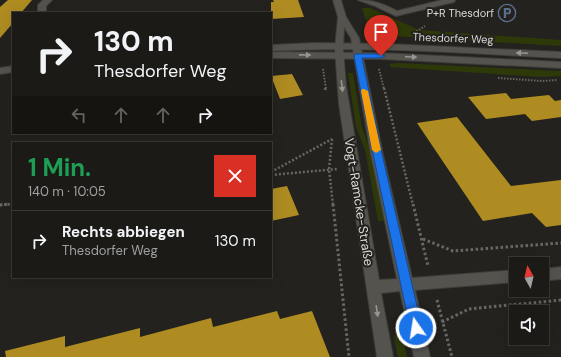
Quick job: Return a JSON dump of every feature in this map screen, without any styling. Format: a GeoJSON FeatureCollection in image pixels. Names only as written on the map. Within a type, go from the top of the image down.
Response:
{"type":"FeatureCollection","features":[{"type":"Feature","properties":{"kind":"street"},"geometry":{"type":"LineString","coordinates":[[42,12],[42,5],[48,0]]}},
{"type":"Feature","properties":{"kind":"street"},"geometry":{"type":"LineString","coordinates":[[337,0],[342,17]]}},
{"type":"Feature","properties":{"kind":"street"},"geometry":{"type":"LineString","coordinates":[[362,0],[378,4],[396,14],[451,0]]}},
{"type":"Feature","properties":{"kind":"street","name":"Vogt-Ramcke-Straße"},"geometry":{"type":"LineString","coordinates":[[342,17],[339,32],[339,51],[354,167],[385,357]]}},
{"type":"Feature","properties":{"kind":"street","name":"Vogt-Ramcke-Straße"},"geometry":{"type":"LineString","coordinates":[[342,17],[355,38],[422,357]]}},
{"type":"Feature","properties":{"kind":"street","name":"Thesdorfer Weg"},"geometry":{"type":"LineString","coordinates":[[272,48],[339,51],[471,50],[561,55]]}},
{"type":"Feature","properties":{"kind":"street","name":"Thesdorfer Weg"},"geometry":{"type":"LineString","coordinates":[[272,55],[339,51]]}},
{"type":"Feature","properties":{"kind":"street","name":"Thesdorfer Weg"},"geometry":{"type":"LineString","coordinates":[[357,51],[561,64]]}},
{"type":"Feature","properties":{"kind":"street"},"geometry":{"type":"LineString","coordinates":[[0,71],[12,69]]}},
{"type":"Feature","properties":{"kind":"street"},"geometry":{"type":"LineString","coordinates":[[549,274],[561,273]]}},
{"type":"Feature","properties":{"kind":"street"},"geometry":{"type":"LineString","coordinates":[[373,287],[509,276]]}},
{"type":"Feature","properties":{"kind":"path"},"geometry":{"type":"LineString","coordinates":[[322,68],[326,100]]}},
{"type":"Feature","properties":{"kind":"path"},"geometry":{"type":"LineString","coordinates":[[379,68],[452,357]]}},
{"type":"Feature","properties":{"kind":"path"},"geometry":{"type":"LineString","coordinates":[[331,131],[332,139],[330,169],[349,357]]}},
{"type":"Feature","properties":{"kind":"path"},"geometry":{"type":"LineString","coordinates":[[272,171],[332,139]]}},
{"type":"Feature","properties":{"kind":"path"},"geometry":{"type":"LineString","coordinates":[[272,176],[354,167]]}},
{"type":"Feature","properties":{"kind":"path"},"geometry":{"type":"LineString","coordinates":[[0,205],[12,204]]}},
{"type":"Feature","properties":{"kind":"path"},"geometry":{"type":"LineString","coordinates":[[423,239],[453,250],[561,243]]}},
{"type":"Feature","properties":{"kind":"path"},"geometry":{"type":"LineString","coordinates":[[442,322],[469,309],[561,300]]}},
{"type":"Feature","properties":{"kind":"green space"},"geometry":{"type":"Polygon","coordinates":[[[362,8],[370,8],[419,30],[561,40],[561,46],[377,35],[369,29],[362,8]]]}},
{"type":"Feature","properties":{"kind":"green space"},"geometry":{"type":"Polygon","coordinates":[[[398,63],[561,71],[561,76],[540,77],[390,67],[390,64],[398,63]]]}},
{"type":"Feature","properties":{"kind":"green space"},"geometry":{"type":"Polygon","coordinates":[[[348,73],[353,73],[362,128],[370,150],[384,221],[378,221],[365,150],[356,127],[348,73]]]}},
{"type":"Feature","properties":{"kind":"green space"},"geometry":{"type":"Polygon","coordinates":[[[397,333],[403,339],[407,357],[398,357],[394,337],[397,333]]]}},
{"type":"Feature","properties":{"kind":"building"},"geometry":{"type":"Polygon","coordinates":[[[8,0],[32,0],[22,12],[12,12],[12,24],[0,38],[0,7],[8,0]]]}},
{"type":"Feature","properties":{"kind":"building"},"geometry":{"type":"Polygon","coordinates":[[[273,0],[298,0],[304,17],[272,19],[271,2],[274,2],[273,0]]]}},
{"type":"Feature","properties":{"kind":"building"},"geometry":{"type":"Polygon","coordinates":[[[292,74],[303,95],[280,99],[272,76],[292,74]]]}},
{"type":"Feature","properties":{"kind":"building"},"geometry":{"type":"Polygon","coordinates":[[[506,93],[511,99],[549,95],[555,101],[561,100],[561,117],[532,121],[525,114],[486,119],[468,97],[506,93]]]}},
{"type":"Feature","properties":{"kind":"building"},"geometry":{"type":"Polygon","coordinates":[[[457,117],[511,186],[561,180],[561,225],[546,227],[532,213],[483,221],[417,123],[457,117]]]}},
{"type":"Feature","properties":{"kind":"building"},"geometry":{"type":"Polygon","coordinates":[[[287,186],[299,215],[272,221],[272,189],[287,186]]]}},
{"type":"Feature","properties":{"kind":"building"},"geometry":{"type":"Polygon","coordinates":[[[277,311],[280,319],[312,311],[330,357],[6,357],[5,351],[65,336],[65,347],[140,328],[140,337],[211,318],[213,327],[277,311]]]}},
{"type":"Feature","properties":{"kind":"slow traffic"},"geometry":{"type":"LineString","coordinates":[[364,91],[376,150]]}},
{"type":"Feature","properties":{"kind":"place","name":"P+R Thesdorf"},"geometry":{"type":"Point","coordinates":[507,13]}},
{"type":"Feature","properties":{"kind":"route"},"geometry":{"type":"LineString","coordinates":[[381,56],[358,56],[377,154],[416,328]]}}]}
